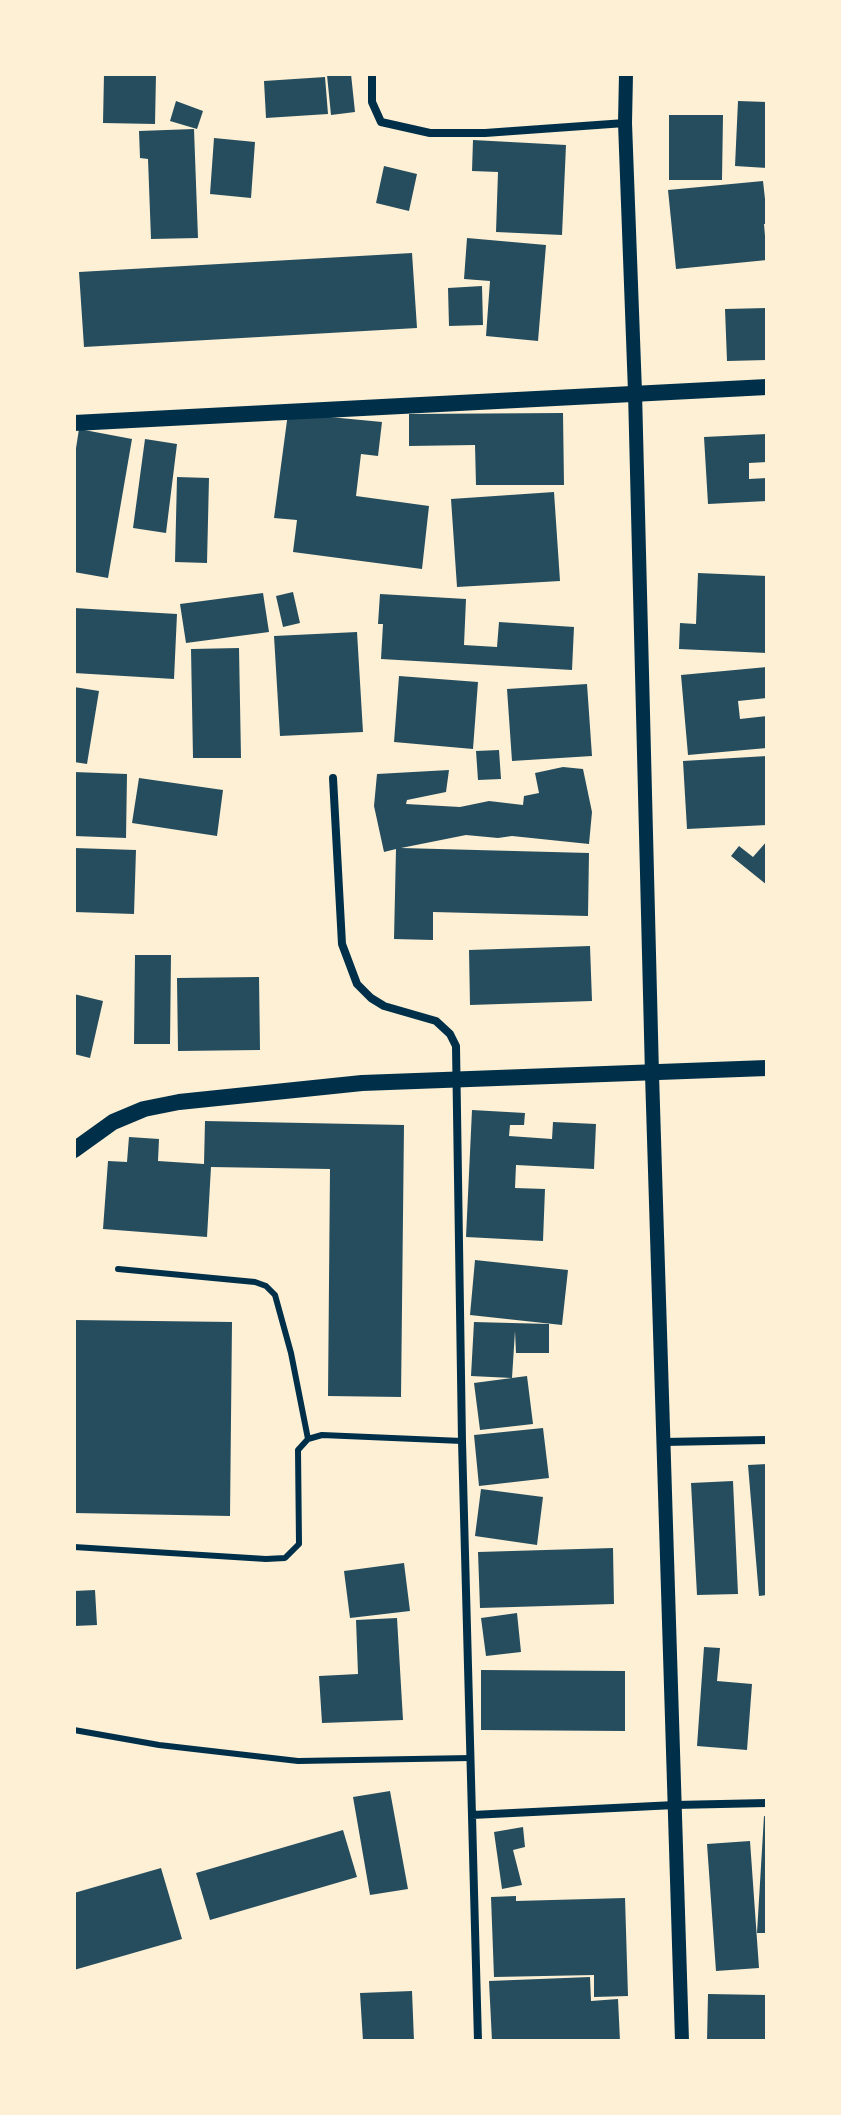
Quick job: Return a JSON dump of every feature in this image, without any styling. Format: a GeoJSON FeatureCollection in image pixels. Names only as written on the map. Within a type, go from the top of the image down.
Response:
{"type":"FeatureCollection","features":[{"type":"Feature","properties":{"kind":"main road"},"geometry":{"type":"LineString","coordinates":[[74,423],[767,387]]}},
{"type":"Feature","properties":{"kind":"main road"},"geometry":{"type":"LineString","coordinates":[[74,1150],[113,1122],[144,1109],[167,1104],[362,1083],[767,1068]]}},
{"type":"Feature","properties":{"kind":"street"},"geometry":{"type":"LineString","coordinates":[[372,74],[372,102],[381,122],[430,133],[485,133],[625,123]]}},
{"type":"Feature","properties":{"kind":"street"},"geometry":{"type":"LineString","coordinates":[[626,74],[652,1074],[682,2041]]}},
{"type":"Feature","properties":{"kind":"street"},"geometry":{"type":"LineString","coordinates":[[333,778],[342,944],[357,984],[384,1006],[436,1021],[450,1034],[456,1046],[462,1441],[478,2041]]}},
{"type":"Feature","properties":{"kind":"street"},"geometry":{"type":"LineString","coordinates":[[664,1442],[767,1440]]}},
{"type":"Feature","properties":{"kind":"street"},"geometry":{"type":"LineString","coordinates":[[472,1815],[767,1803]]}},
{"type":"Feature","properties":{"kind":"lane"},"geometry":{"type":"LineString","coordinates":[[118,1269],[255,1282],[266,1286],[275,1295],[291,1353],[308,1439]]}},
{"type":"Feature","properties":{"kind":"lane"},"geometry":{"type":"LineString","coordinates":[[74,1547],[285,1558],[299,1544],[298,1450],[308,1439],[322,1435],[462,1441]]}},
{"type":"Feature","properties":{"kind":"lane"},"geometry":{"type":"LineString","coordinates":[[74,1730],[159,1745],[298,1761],[471,1758]]}},
{"type":"Feature","properties":{"kind":"building"},"geometry":{"type":"Polygon","coordinates":[[[104,74],[156,74],[155,124],[103,123],[104,74]]]}},
{"type":"Feature","properties":{"kind":"building"},"geometry":{"type":"Polygon","coordinates":[[[351,74],[355,112],[331,115],[327,75],[351,74]]]}},
{"type":"Feature","properties":{"kind":"building"},"geometry":{"type":"Polygon","coordinates":[[[325,77],[328,114],[266,118],[264,81],[325,77]]]}},
{"type":"Feature","properties":{"kind":"building"},"geometry":{"type":"Polygon","coordinates":[[[176,101],[203,111],[197,129],[170,121],[176,101]]]}},
{"type":"Feature","properties":{"kind":"building"},"geometry":{"type":"Polygon","coordinates":[[[738,101],[767,102],[767,168],[735,166],[738,101]]]}},
{"type":"Feature","properties":{"kind":"building"},"geometry":{"type":"Polygon","coordinates":[[[669,115],[723,115],[722,180],[669,180],[669,115]]]}},
{"type":"Feature","properties":{"kind":"building"},"geometry":{"type":"Polygon","coordinates":[[[194,129],[198,238],[151,239],[148,159],[140,158],[139,131],[194,129]]]}},
{"type":"Feature","properties":{"kind":"building"},"geometry":{"type":"Polygon","coordinates":[[[214,138],[255,142],[251,198],[210,194],[214,138]]]}},
{"type":"Feature","properties":{"kind":"building"},"geometry":{"type":"Polygon","coordinates":[[[473,140],[566,145],[562,235],[496,232],[498,172],[472,171],[473,140]]]}},
{"type":"Feature","properties":{"kind":"building"},"geometry":{"type":"Polygon","coordinates":[[[384,166],[417,174],[409,211],[376,203],[384,166]]]}},
{"type":"Feature","properties":{"kind":"building"},"geometry":{"type":"Polygon","coordinates":[[[763,181],[767,260],[676,269],[668,190],[763,181]]]}},
{"type":"Feature","properties":{"kind":"building"},"geometry":{"type":"Polygon","coordinates":[[[467,238],[546,245],[538,341],[486,336],[490,281],[464,279],[467,238]]]}},
{"type":"Feature","properties":{"kind":"building"},"geometry":{"type":"Polygon","coordinates":[[[412,253],[417,328],[84,347],[79,272],[412,253]]]}},
{"type":"Feature","properties":{"kind":"building"},"geometry":{"type":"Polygon","coordinates":[[[482,286],[483,325],[449,326],[448,288],[482,286]]]}},
{"type":"Feature","properties":{"kind":"building"},"geometry":{"type":"Polygon","coordinates":[[[767,308],[767,360],[727,361],[725,309],[767,308]]]}},
{"type":"Feature","properties":{"kind":"building"},"geometry":{"type":"Polygon","coordinates":[[[288,413],[382,422],[378,456],[361,454],[356,496],[429,506],[422,569],[293,552],[297,520],[274,518],[288,413]]]}},
{"type":"Feature","properties":{"kind":"building"},"geometry":{"type":"Polygon","coordinates":[[[563,413],[564,485],[476,485],[475,445],[409,446],[409,414],[563,413]]]}},
{"type":"Feature","properties":{"kind":"building"},"geometry":{"type":"Polygon","coordinates":[[[79,429],[132,439],[108,578],[74,572],[74,461],[79,429]]]}},
{"type":"Feature","properties":{"kind":"building"},"geometry":{"type":"Polygon","coordinates":[[[767,434],[767,462],[749,463],[749,479],[767,478],[767,501],[708,504],[704,437],[767,434]]]}},
{"type":"Feature","properties":{"kind":"building"},"geometry":{"type":"Polygon","coordinates":[[[145,439],[177,444],[166,533],[133,528],[145,439]]]}},
{"type":"Feature","properties":{"kind":"building"},"geometry":{"type":"Polygon","coordinates":[[[177,477],[209,478],[207,563],[175,562],[177,477]]]}},
{"type":"Feature","properties":{"kind":"building"},"geometry":{"type":"Polygon","coordinates":[[[554,492],[560,581],[457,587],[451,499],[554,492]]]}},
{"type":"Feature","properties":{"kind":"building"},"geometry":{"type":"Polygon","coordinates":[[[698,573],[767,576],[767,653],[679,649],[680,623],[696,624],[698,573]]]}},
{"type":"Feature","properties":{"kind":"building"},"geometry":{"type":"Polygon","coordinates":[[[293,592],[300,623],[283,627],[276,596],[293,592]]]}},
{"type":"Feature","properties":{"kind":"building"},"geometry":{"type":"Polygon","coordinates":[[[263,593],[269,632],[186,643],[180,604],[263,593]]]}},
{"type":"Feature","properties":{"kind":"building"},"geometry":{"type":"Polygon","coordinates":[[[380,594],[466,599],[464,645],[497,647],[499,622],[574,627],[572,670],[381,659],[383,624],[378,624],[380,594]]]}},
{"type":"Feature","properties":{"kind":"building"},"geometry":{"type":"Polygon","coordinates":[[[74,608],[177,614],[174,679],[74,673],[74,608]]]}},
{"type":"Feature","properties":{"kind":"building"},"geometry":{"type":"Polygon","coordinates":[[[357,632],[363,732],[280,736],[274,636],[357,632]]]}},
{"type":"Feature","properties":{"kind":"building"},"geometry":{"type":"Polygon","coordinates":[[[239,648],[241,758],[193,758],[191,649],[239,648]]]}},
{"type":"Feature","properties":{"kind":"building"},"geometry":{"type":"Polygon","coordinates":[[[767,667],[767,698],[738,701],[740,719],[767,716],[767,748],[688,755],[681,675],[767,667]]]}},
{"type":"Feature","properties":{"kind":"building"},"geometry":{"type":"Polygon","coordinates":[[[399,676],[478,682],[473,749],[394,742],[399,676]]]}},
{"type":"Feature","properties":{"kind":"building"},"geometry":{"type":"Polygon","coordinates":[[[587,684],[592,756],[512,761],[507,689],[587,684]]]}},
{"type":"Feature","properties":{"kind":"building"},"geometry":{"type":"Polygon","coordinates":[[[74,687],[99,691],[87,764],[74,762],[74,687]]]}},
{"type":"Feature","properties":{"kind":"building"},"geometry":{"type":"Polygon","coordinates":[[[499,750],[501,779],[478,780],[476,751],[499,750]]]}},
{"type":"Feature","properties":{"kind":"building"},"geometry":{"type":"Polygon","coordinates":[[[767,756],[767,825],[687,829],[683,761],[767,756]]]}},
{"type":"Feature","properties":{"kind":"building"},"geometry":{"type":"Polygon","coordinates":[[[563,767],[583,769],[592,812],[589,844],[466,835],[401,848],[589,853],[588,916],[433,912],[433,940],[394,939],[396,849],[384,852],[374,806],[377,774],[449,770],[446,792],[407,800],[406,804],[460,807],[489,801],[523,805],[524,796],[539,793],[535,773],[563,767]]]}},
{"type":"Feature","properties":{"kind":"building"},"geometry":{"type":"Polygon","coordinates":[[[74,772],[127,774],[126,838],[74,836],[74,772]]]}},
{"type":"Feature","properties":{"kind":"building"},"geometry":{"type":"Polygon","coordinates":[[[139,778],[223,790],[217,836],[132,823],[139,778]]]}},
{"type":"Feature","properties":{"kind":"building"},"geometry":{"type":"Polygon","coordinates":[[[767,841],[767,885],[731,856],[739,846],[753,857],[767,841]]]}},
{"type":"Feature","properties":{"kind":"building"},"geometry":{"type":"Polygon","coordinates":[[[74,848],[136,850],[134,914],[74,912],[74,848]]]}},
{"type":"Feature","properties":{"kind":"building"},"geometry":{"type":"Polygon","coordinates":[[[590,946],[592,1001],[470,1005],[469,950],[590,946]]]}},
{"type":"Feature","properties":{"kind":"building"},"geometry":{"type":"Polygon","coordinates":[[[135,955],[171,955],[170,1044],[134,1044],[135,955]]]}},
{"type":"Feature","properties":{"kind":"building"},"geometry":{"type":"Polygon","coordinates":[[[259,977],[260,1050],[178,1051],[177,978],[259,977]]]}},
{"type":"Feature","properties":{"kind":"building"},"geometry":{"type":"Polygon","coordinates":[[[74,994],[103,1001],[90,1058],[74,1054],[74,994]]]}},
{"type":"Feature","properties":{"kind":"building"},"geometry":{"type":"Polygon","coordinates":[[[472,1110],[525,1113],[524,1125],[510,1125],[509,1136],[552,1139],[553,1122],[596,1124],[594,1169],[516,1165],[515,1188],[545,1189],[543,1241],[466,1237],[472,1110]]]}},
{"type":"Feature","properties":{"kind":"building"},"geometry":{"type":"Polygon","coordinates":[[[205,1121],[404,1125],[401,1397],[328,1396],[330,1169],[211,1167],[207,1237],[103,1229],[108,1161],[127,1162],[129,1137],[159,1139],[158,1161],[204,1164],[205,1121]]]}},
{"type":"Feature","properties":{"kind":"building"},"geometry":{"type":"Polygon","coordinates":[[[475,1260],[568,1270],[562,1325],[470,1315],[475,1260]]]}},
{"type":"Feature","properties":{"kind":"building"},"geometry":{"type":"Polygon","coordinates":[[[74,1320],[232,1322],[230,1516],[74,1513],[74,1320]]]}},
{"type":"Feature","properties":{"kind":"building"},"geometry":{"type":"Polygon","coordinates":[[[474,1322],[549,1324],[549,1353],[516,1353],[515,1331],[512,1378],[471,1376],[474,1322]]]}},
{"type":"Feature","properties":{"kind":"building"},"geometry":{"type":"Polygon","coordinates":[[[527,1376],[533,1424],[480,1430],[474,1383],[527,1376]]]}},
{"type":"Feature","properties":{"kind":"building"},"geometry":{"type":"Polygon","coordinates":[[[543,1428],[549,1478],[479,1486],[474,1435],[543,1428]]]}},
{"type":"Feature","properties":{"kind":"building"},"geometry":{"type":"Polygon","coordinates":[[[767,1464],[767,1595],[759,1596],[748,1465],[767,1464]]]}},
{"type":"Feature","properties":{"kind":"building"},"geometry":{"type":"Polygon","coordinates":[[[733,1481],[738,1594],[697,1595],[691,1483],[733,1481]]]}},
{"type":"Feature","properties":{"kind":"building"},"geometry":{"type":"Polygon","coordinates":[[[481,1489],[543,1497],[537,1545],[475,1536],[481,1489]]]}},
{"type":"Feature","properties":{"kind":"building"},"geometry":{"type":"Polygon","coordinates":[[[613,1548],[614,1604],[480,1608],[478,1552],[613,1548]]]}},
{"type":"Feature","properties":{"kind":"building"},"geometry":{"type":"Polygon","coordinates":[[[404,1563],[410,1611],[350,1618],[344,1571],[404,1563]]]}},
{"type":"Feature","properties":{"kind":"building"},"geometry":{"type":"Polygon","coordinates":[[[95,1590],[97,1625],[74,1626],[74,1591],[95,1590]]]}},
{"type":"Feature","properties":{"kind":"building"},"geometry":{"type":"Polygon","coordinates":[[[517,1613],[521,1652],[486,1656],[481,1618],[517,1613]]]}},
{"type":"Feature","properties":{"kind":"building"},"geometry":{"type":"Polygon","coordinates":[[[397,1618],[403,1720],[322,1723],[319,1676],[358,1674],[356,1620],[397,1618]]]}},
{"type":"Feature","properties":{"kind":"building"},"geometry":{"type":"Polygon","coordinates":[[[704,1647],[720,1648],[717,1681],[752,1684],[747,1750],[697,1746],[704,1647]]]}},
{"type":"Feature","properties":{"kind":"building"},"geometry":{"type":"Polygon","coordinates":[[[481,1670],[625,1671],[625,1731],[481,1730],[481,1670]]]}},
{"type":"Feature","properties":{"kind":"building"},"geometry":{"type":"Polygon","coordinates":[[[390,1791],[408,1889],[370,1895],[353,1797],[390,1791]]]}},
{"type":"Feature","properties":{"kind":"building"},"geometry":{"type":"Polygon","coordinates":[[[764,1816],[767,1817],[767,1933],[757,1933],[764,1816]]]}},
{"type":"Feature","properties":{"kind":"building"},"geometry":{"type":"Polygon","coordinates":[[[523,1827],[525,1847],[513,1850],[522,1885],[502,1889],[494,1832],[523,1827]]]}},
{"type":"Feature","properties":{"kind":"building"},"geometry":{"type":"Polygon","coordinates":[[[343,1830],[357,1877],[210,1920],[196,1873],[343,1830]]]}},
{"type":"Feature","properties":{"kind":"building"},"geometry":{"type":"Polygon","coordinates":[[[750,1841],[759,1968],[716,1971],[707,1844],[750,1841]]]}},
{"type":"Feature","properties":{"kind":"building"},"geometry":{"type":"Polygon","coordinates":[[[161,1868],[182,1939],[74,1970],[74,1893],[161,1868]]]}},
{"type":"Feature","properties":{"kind":"building"},"geometry":{"type":"Polygon","coordinates":[[[516,1896],[516,1901],[625,1898],[628,1996],[594,1997],[594,1975],[494,1977],[491,1897],[516,1896]]]}},
{"type":"Feature","properties":{"kind":"building"},"geometry":{"type":"Polygon","coordinates":[[[590,1977],[591,2001],[618,1999],[620,2041],[492,2041],[489,1981],[590,1977]]]}},
{"type":"Feature","properties":{"kind":"building"},"geometry":{"type":"Polygon","coordinates":[[[412,1991],[414,2041],[363,2041],[360,1993],[412,1991]]]}},
{"type":"Feature","properties":{"kind":"building"},"geometry":{"type":"Polygon","coordinates":[[[708,1994],[767,1995],[767,2041],[707,2041],[708,1994]]]}}]}
